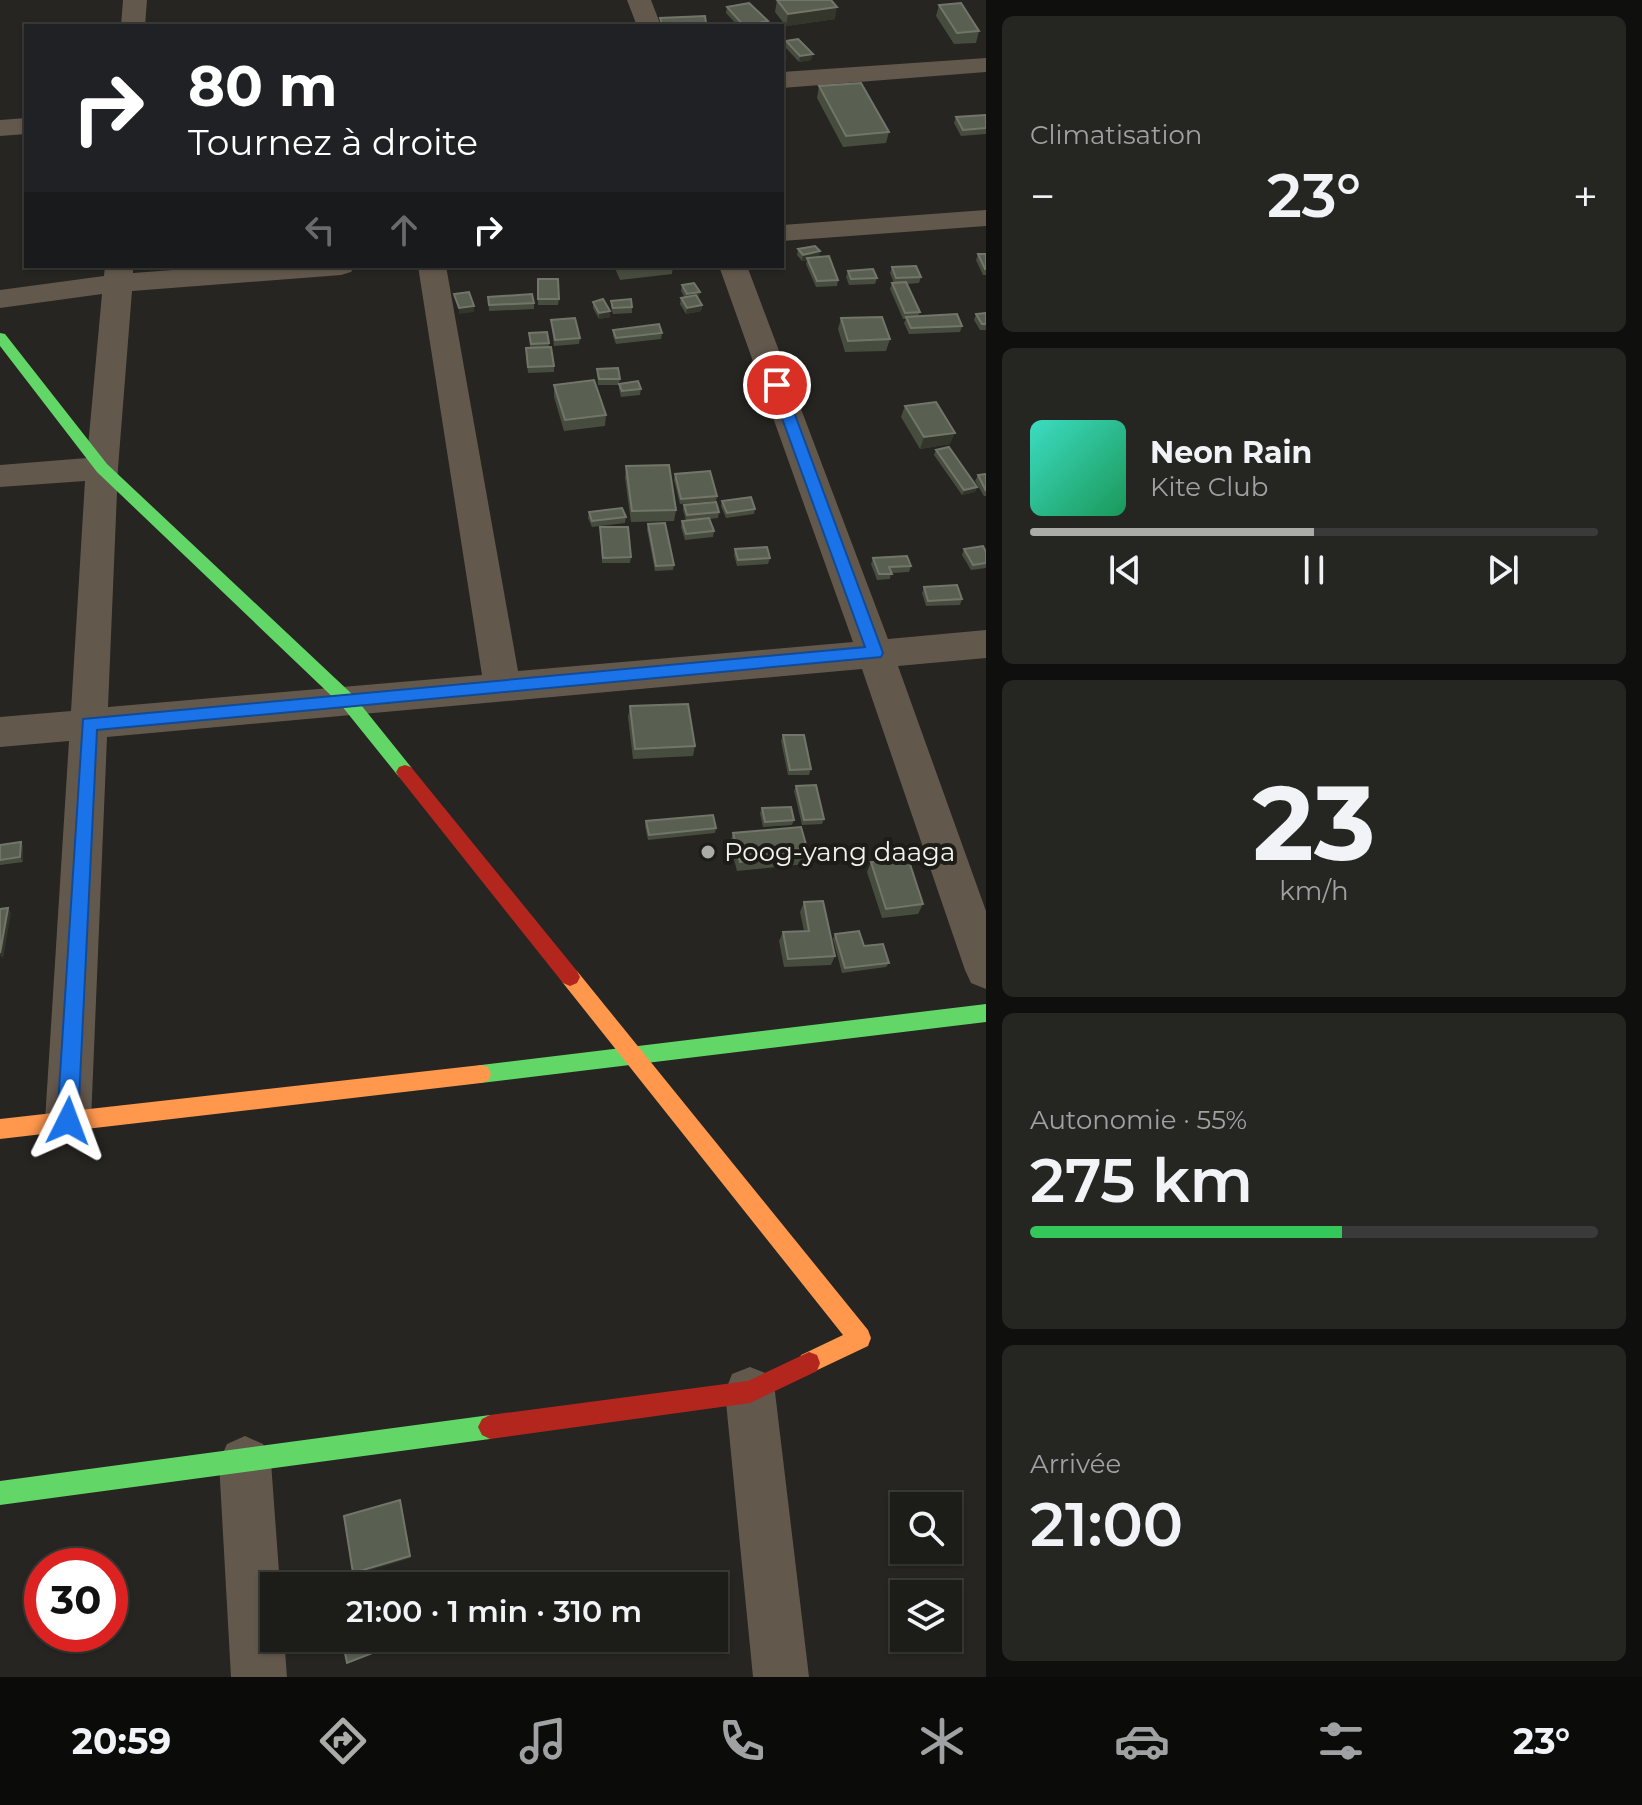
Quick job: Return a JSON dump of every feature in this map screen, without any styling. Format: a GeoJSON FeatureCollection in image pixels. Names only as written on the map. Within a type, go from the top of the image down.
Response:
{"type":"FeatureCollection","features":[{"type":"Feature","properties":{"kind":"street"},"geometry":{"type":"LineString","coordinates":[[133,24],[135,0]]}},
{"type":"Feature","properties":{"kind":"street"},"geometry":{"type":"LineString","coordinates":[[639,0],[648,24]]}},
{"type":"Feature","properties":{"kind":"street"},"geometry":{"type":"LineString","coordinates":[[784,80],[986,65]]}},
{"type":"Feature","properties":{"kind":"street"},"geometry":{"type":"LineString","coordinates":[[0,128],[24,126]]}},
{"type":"Feature","properties":{"kind":"street"},"geometry":{"type":"LineString","coordinates":[[784,233],[986,218]]}},
{"type":"Feature","properties":{"kind":"street"},"geometry":{"type":"LineString","coordinates":[[0,299],[118,274],[285,268]]}},
{"type":"Feature","properties":{"kind":"street"},"geometry":{"type":"LineString","coordinates":[[432,268],[502,686]]}},
{"type":"Feature","properties":{"kind":"street"},"geometry":{"type":"LineString","coordinates":[[734,268],[875,653],[986,970]]}},
{"type":"Feature","properties":{"kind":"street"},"geometry":{"type":"LineString","coordinates":[[68,1121],[102,468],[118,274]]}},
{"type":"Feature","properties":{"kind":"street"},"geometry":{"type":"LineString","coordinates":[[0,337],[102,468],[347,700],[860,1338],[750,1392],[0,1493]]}},
{"type":"Feature","properties":{"kind":"street"},"geometry":{"type":"LineString","coordinates":[[0,476],[102,468]]}},
{"type":"Feature","properties":{"kind":"street"},"geometry":{"type":"LineString","coordinates":[[0,732],[986,644]]}},
{"type":"Feature","properties":{"kind":"street"},"geometry":{"type":"LineString","coordinates":[[0,1129],[635,1057],[986,1013]]}},
{"type":"Feature","properties":{"kind":"street"},"geometry":{"type":"LineString","coordinates":[[750,1392],[781,1677]]}},
{"type":"Feature","properties":{"kind":"street"},"geometry":{"type":"LineString","coordinates":[[245,1462],[259,1677]]}},
{"type":"Feature","properties":{"kind":"building"},"geometry":{"type":"Polygon","coordinates":[[[777,0],[831,0],[837,7],[788,14],[777,0]]]}},
{"type":"Feature","properties":{"kind":"building"},"geometry":{"type":"Polygon","coordinates":[[[749,3],[768,21],[742,24],[727,7],[749,3]]]}},
{"type":"Feature","properties":{"kind":"building"},"geometry":{"type":"Polygon","coordinates":[[[961,3],[979,31],[957,33],[939,5],[961,3]]]}},
{"type":"Feature","properties":{"kind":"building"},"geometry":{"type":"Polygon","coordinates":[[[705,16],[706,23],[662,24],[660,18],[705,16]]]}},
{"type":"Feature","properties":{"kind":"building"},"geometry":{"type":"Polygon","coordinates":[[[798,39],[813,54],[800,56],[786,41],[798,39]]]}},
{"type":"Feature","properties":{"kind":"building"},"geometry":{"type":"Polygon","coordinates":[[[861,83],[889,132],[846,136],[819,86],[861,83]]]}},
{"type":"Feature","properties":{"kind":"building"},"geometry":{"type":"Polygon","coordinates":[[[986,115],[986,128],[963,130],[956,117],[986,115]]]}},
{"type":"Feature","properties":{"kind":"building"},"geometry":{"type":"Polygon","coordinates":[[[815,246],[820,251],[803,255],[798,249],[815,246]]]}},
{"type":"Feature","properties":{"kind":"building"},"geometry":{"type":"Polygon","coordinates":[[[978,254],[986,254],[986,269],[985,269],[978,254]]]}},
{"type":"Feature","properties":{"kind":"building"},"geometry":{"type":"Polygon","coordinates":[[[829,256],[838,280],[817,281],[807,258],[829,256]]]}},
{"type":"Feature","properties":{"kind":"building"},"geometry":{"type":"Polygon","coordinates":[[[916,266],[921,277],[896,278],[892,267],[916,266]]]}},
{"type":"Feature","properties":{"kind":"building"},"geometry":{"type":"Polygon","coordinates":[[[873,269],[877,278],[851,279],[848,271],[873,269]]]}},
{"type":"Feature","properties":{"kind":"building"},"geometry":{"type":"Polygon","coordinates":[[[538,279],[558,279],[559,299],[538,299],[538,279]]]}},
{"type":"Feature","properties":{"kind":"building"},"geometry":{"type":"Polygon","coordinates":[[[906,282],[920,312],[905,313],[892,283],[906,282]]]}},
{"type":"Feature","properties":{"kind":"building"},"geometry":{"type":"Polygon","coordinates":[[[694,283],[700,292],[687,294],[682,285],[694,283]]]}},
{"type":"Feature","properties":{"kind":"building"},"geometry":{"type":"Polygon","coordinates":[[[469,292],[474,306],[459,308],[454,294],[469,292]]]}},
{"type":"Feature","properties":{"kind":"building"},"geometry":{"type":"Polygon","coordinates":[[[532,294],[534,303],[489,305],[488,297],[532,294]]]}},
{"type":"Feature","properties":{"kind":"building"},"geometry":{"type":"Polygon","coordinates":[[[696,295],[702,305],[687,308],[681,298],[696,295]]]}},
{"type":"Feature","properties":{"kind":"building"},"geometry":{"type":"Polygon","coordinates":[[[603,299],[610,311],[599,313],[593,302],[603,299]]]}},
{"type":"Feature","properties":{"kind":"building"},"geometry":{"type":"Polygon","coordinates":[[[631,299],[632,307],[613,308],[611,301],[631,299]]]}},
{"type":"Feature","properties":{"kind":"building"},"geometry":{"type":"Polygon","coordinates":[[[986,313],[986,324],[982,324],[976,314],[986,313]]]}},
{"type":"Feature","properties":{"kind":"building"},"geometry":{"type":"Polygon","coordinates":[[[957,314],[962,326],[911,328],[906,317],[957,314]]]}},
{"type":"Feature","properties":{"kind":"building"},"geometry":{"type":"Polygon","coordinates":[[[882,317],[890,339],[848,341],[841,318],[882,317]]]}},
{"type":"Feature","properties":{"kind":"building"},"geometry":{"type":"Polygon","coordinates":[[[575,318],[580,338],[555,340],[551,320],[575,318]]]}},
{"type":"Feature","properties":{"kind":"building"},"geometry":{"type":"Polygon","coordinates":[[[659,324],[662,333],[616,338],[613,330],[659,324]]]}},
{"type":"Feature","properties":{"kind":"building"},"geometry":{"type":"Polygon","coordinates":[[[547,332],[549,343],[531,344],[529,333],[547,332]]]}},
{"type":"Feature","properties":{"kind":"building"},"geometry":{"type":"Polygon","coordinates":[[[551,347],[554,366],[528,367],[526,348],[551,347]]]}},
{"type":"Feature","properties":{"kind":"building"},"geometry":{"type":"Polygon","coordinates":[[[618,368],[620,379],[599,379],[597,369],[618,368]]]}},
{"type":"Feature","properties":{"kind":"building"},"geometry":{"type":"Polygon","coordinates":[[[594,380],[606,415],[565,420],[554,385],[594,380]]]}},
{"type":"Feature","properties":{"kind":"building"},"geometry":{"type":"Polygon","coordinates":[[[638,381],[641,389],[622,391],[619,384],[638,381]]]}},
{"type":"Feature","properties":{"kind":"building"},"geometry":{"type":"Polygon","coordinates":[[[936,402],[955,433],[924,437],[905,406],[936,402]]]}},
{"type":"Feature","properties":{"kind":"building"},"geometry":{"type":"Polygon","coordinates":[[[949,447],[977,487],[964,490],[936,450],[949,447]]]}},
{"type":"Feature","properties":{"kind":"building"},"geometry":{"type":"Polygon","coordinates":[[[669,465],[676,510],[632,511],[626,466],[669,465]]]}},
{"type":"Feature","properties":{"kind":"building"},"geometry":{"type":"Polygon","coordinates":[[[710,471],[717,496],[681,499],[675,474],[710,471]]]}},
{"type":"Feature","properties":{"kind":"building"},"geometry":{"type":"Polygon","coordinates":[[[986,474],[986,491],[978,475],[986,474]]]}},
{"type":"Feature","properties":{"kind":"building"},"geometry":{"type":"Polygon","coordinates":[[[751,497],[755,509],[727,513],[722,501],[751,497]]]}},
{"type":"Feature","properties":{"kind":"building"},"geometry":{"type":"Polygon","coordinates":[[[716,502],[719,512],[687,515],[684,505],[716,502]]]}},
{"type":"Feature","properties":{"kind":"building"},"geometry":{"type":"Polygon","coordinates":[[[622,508],[626,517],[592,521],[589,512],[622,508]]]}},
{"type":"Feature","properties":{"kind":"building"},"geometry":{"type":"Polygon","coordinates":[[[709,518],[714,531],[686,534],[682,521],[709,518]]]}},
{"type":"Feature","properties":{"kind":"building"},"geometry":{"type":"Polygon","coordinates":[[[665,523],[674,565],[656,566],[648,524],[665,523]]]}},
{"type":"Feature","properties":{"kind":"building"},"geometry":{"type":"Polygon","coordinates":[[[600,527],[628,527],[631,557],[603,558],[600,527]]]}},
{"type":"Feature","properties":{"kind":"building"},"geometry":{"type":"Polygon","coordinates":[[[983,546],[986,563],[973,565],[964,549],[983,546]]]}},
{"type":"Feature","properties":{"kind":"building"},"geometry":{"type":"Polygon","coordinates":[[[767,547],[770,558],[738,560],[735,549],[767,547]]]}},
{"type":"Feature","properties":{"kind":"building"},"geometry":{"type":"Polygon","coordinates":[[[907,556],[911,566],[889,567],[892,574],[879,574],[873,558],[907,556]]]}},
{"type":"Feature","properties":{"kind":"building"},"geometry":{"type":"Polygon","coordinates":[[[957,585],[962,599],[928,601],[924,587],[957,585]]]}},
{"type":"Feature","properties":{"kind":"building"},"geometry":{"type":"Polygon","coordinates":[[[688,704],[695,746],[635,749],[630,706],[688,704]]]}},
{"type":"Feature","properties":{"kind":"building"},"geometry":{"type":"Polygon","coordinates":[[[783,735],[804,735],[811,769],[790,770],[783,735]]]}},
{"type":"Feature","properties":{"kind":"building"},"geometry":{"type":"Polygon","coordinates":[[[816,785],[824,819],[804,820],[796,786],[816,785]]]}},
{"type":"Feature","properties":{"kind":"building"},"geometry":{"type":"Polygon","coordinates":[[[791,807],[794,820],[765,822],[762,808],[791,807]]]}},
{"type":"Feature","properties":{"kind":"building"},"geometry":{"type":"Polygon","coordinates":[[[713,815],[716,828],[649,835],[646,821],[713,815]]]}},
{"type":"Feature","properties":{"kind":"building"},"geometry":{"type":"Polygon","coordinates":[[[801,827],[809,855],[740,862],[733,833],[801,827]]]}},
{"type":"Feature","properties":{"kind":"building"},"geometry":{"type":"Polygon","coordinates":[[[21,842],[20,857],[0,860],[0,845],[21,842]]]}},
{"type":"Feature","properties":{"kind":"building"},"geometry":{"type":"Polygon","coordinates":[[[908,858],[923,904],[886,909],[871,862],[908,858]]]}},
{"type":"Feature","properties":{"kind":"building"},"geometry":{"type":"Polygon","coordinates":[[[823,901],[835,956],[788,959],[783,932],[809,931],[804,902],[823,901]]]}},
{"type":"Feature","properties":{"kind":"building"},"geometry":{"type":"Polygon","coordinates":[[[8,908],[0,953],[0,909],[8,908]]]}},
{"type":"Feature","properties":{"kind":"building"},"geometry":{"type":"Polygon","coordinates":[[[859,931],[864,946],[883,944],[889,963],[845,968],[835,934],[859,931]]]}},
{"type":"Feature","properties":{"kind":"building"},"geometry":{"type":"Polygon","coordinates":[[[400,1500],[410,1556],[353,1572],[344,1516],[400,1500]]]}},
{"type":"Feature","properties":{"kind":"building"},"geometry":{"type":"Polygon","coordinates":[[[345,1652],[375,1652],[347,1663],[345,1652]]]}},
{"type":"Feature","properties":{"kind":"traffic: fast"},"geometry":{"type":"LineString","coordinates":[[0,337],[102,468],[347,700],[405,772]]}},
{"type":"Feature","properties":{"kind":"traffic: fast"},"geometry":{"type":"LineString","coordinates":[[481,1074],[986,1013]]}},
{"type":"Feature","properties":{"kind":"traffic: fast"},"geometry":{"type":"LineString","coordinates":[[0,1493],[490,1427]]}},
{"type":"Feature","properties":{"kind":"traffic: slow"},"geometry":{"type":"LineString","coordinates":[[570,977],[860,1338],[809,1363]]}},
{"type":"Feature","properties":{"kind":"traffic: slow"},"geometry":{"type":"LineString","coordinates":[[0,1129],[481,1074]]}},
{"type":"Feature","properties":{"kind":"traffic: jam"},"geometry":{"type":"LineString","coordinates":[[405,772],[570,977]]}},
{"type":"Feature","properties":{"kind":"traffic: jam"},"geometry":{"type":"LineString","coordinates":[[490,1427],[750,1392],[809,1363]]}},
{"type":"Feature","properties":{"kind":"place","name":"Poog-yang daaga"},"geometry":{"type":"Point","coordinates":[708,852]}},
{"type":"Feature","properties":{"kind":"route"},"geometry":{"type":"LineString","coordinates":[[68,1121],[89,724],[875,653],[777,385]]}}]}
